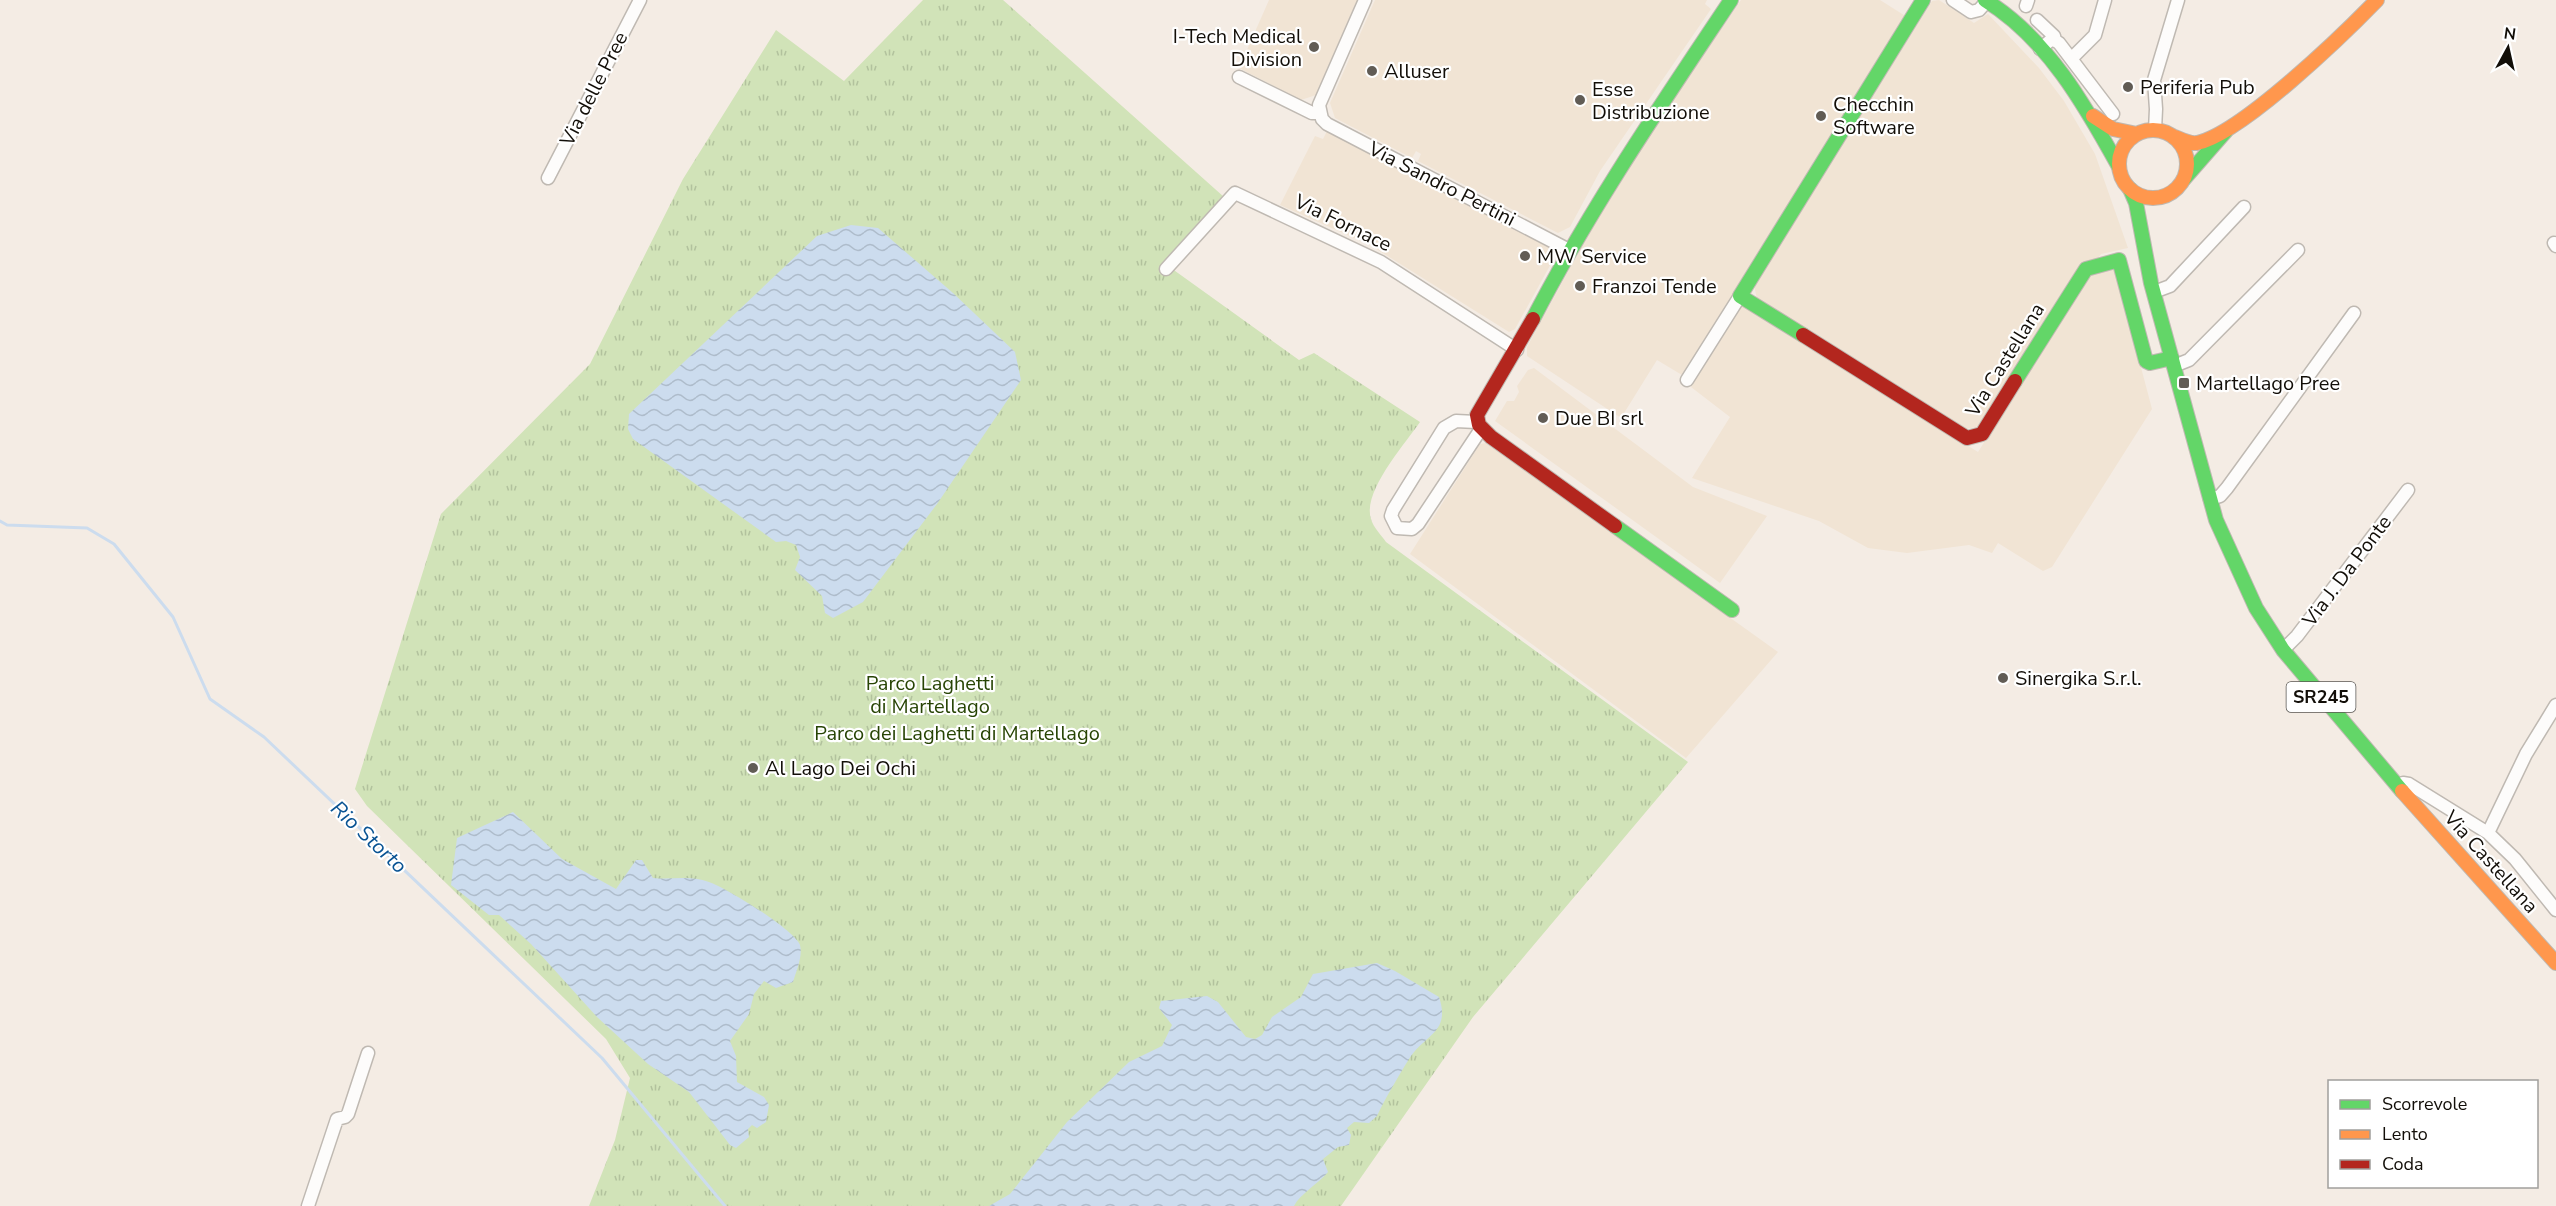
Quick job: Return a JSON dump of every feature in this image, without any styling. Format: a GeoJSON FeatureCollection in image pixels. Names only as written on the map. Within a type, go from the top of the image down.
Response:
{"type":"FeatureCollection","features":[{"type":"Feature","properties":{"kind":"street","name":"Via delle Pree"},"geometry":{"type":"LineString","coordinates":[[548,178],[640,0]]}},
{"type":"Feature","properties":{"kind":"street"},"geometry":{"type":"LineString","coordinates":[[1320,113],[1319,105],[1365,0]]}},
{"type":"Feature","properties":{"kind":"street"},"geometry":{"type":"LineString","coordinates":[[1731,0],[1607,186],[1569,250],[1517,350],[1477,415],[1479,426],[1418,524],[1412,529],[1397,528],[1391,516],[1444,428],[1456,421],[1479,426],[1732,610]]}},
{"type":"Feature","properties":{"kind":"street"},"geometry":{"type":"LineString","coordinates":[[1687,380],[1923,0]]}},
{"type":"Feature","properties":{"kind":"street"},"geometry":{"type":"LineString","coordinates":[[1953,0],[1971,12],[1979,10],[1992,1],[2040,49],[2091,115],[2119,167],[2123,180],[2138,195],[2150,198],[2169,195],[2227,129],[2349,30],[2377,0]]}},
{"type":"Feature","properties":{"kind":"street"},"geometry":{"type":"LineString","coordinates":[[2072,58],[2095,35],[2105,0]]}},
{"type":"Feature","properties":{"kind":"street"},"geometry":{"type":"LineString","coordinates":[[2155,130],[2154,80],[2178,0]]}},
{"type":"Feature","properties":{"kind":"street"},"geometry":{"type":"LineString","coordinates":[[2037,20],[2072,58],[2113,114]]}},
{"type":"Feature","properties":{"kind":"street"},"geometry":{"type":"LineString","coordinates":[[2040,49],[2055,40]]}},
{"type":"Feature","properties":{"kind":"street","name":"Via Sandro Pertini"},"geometry":{"type":"LineString","coordinates":[[1239,77],[1312,113],[1320,113],[1327,124],[1569,250]]}},
{"type":"Feature","properties":{"kind":"street"},"geometry":{"type":"LineString","coordinates":[[2091,115],[2110,129],[2120,133],[2137,134],[2155,130],[2197,143],[2227,129]]}},
{"type":"Feature","properties":{"kind":"street"},"geometry":{"type":"LineString","coordinates":[[2119,167],[2123,147],[2137,134]]}},
{"type":"Feature","properties":{"kind":"street"},"geometry":{"type":"LineString","coordinates":[[2175,137],[2186,152],[2187,170],[2184,179]]}},
{"type":"Feature","properties":{"kind":"street","name":"Via Castellana"},"geometry":{"type":"LineString","coordinates":[[2130,189],[2136,203],[2145,242],[2148,273],[2216,520],[2256,608],[2283,650],[2398,787],[2556,963]]}},
{"type":"Feature","properties":{"kind":"street","name":"Via Fornace"},"geometry":{"type":"LineString","coordinates":[[1166,269],[1235,193],[1381,262],[1517,350]]}},
{"type":"Feature","properties":{"kind":"street","name":"Via Castellana"},"geometry":{"type":"LineString","coordinates":[[2145,242],[2152,213],[2169,195]]}},
{"type":"Feature","properties":{"kind":"street"},"geometry":{"type":"LineString","coordinates":[[2154,292],[2170,286],[2244,207]]}},
{"type":"Feature","properties":{"kind":"street"},"geometry":{"type":"LineString","coordinates":[[2173,362],[2189,360],[2298,250]]}},
{"type":"Feature","properties":{"kind":"street","name":"Via Castellana"},"geometry":{"type":"LineString","coordinates":[[1740,296],[1967,438],[1982,434],[2086,268],[2119,260],[2146,361],[2150,363],[2173,362]]}},
{"type":"Feature","properties":{"kind":"street"},"geometry":{"type":"LineString","coordinates":[[2210,499],[2220,496],[2227,488],[2354,313]]}},
{"type":"Feature","properties":{"kind":"street","name":"Via J. Da Ponte"},"geometry":{"type":"LineString","coordinates":[[2283,650],[2297,636],[2408,490]]}},
{"type":"Feature","properties":{"kind":"street"},"geometry":{"type":"LineString","coordinates":[[2488,833],[2526,754],[2556,705]]}},
{"type":"Feature","properties":{"kind":"street","name":"Via Castellana"},"geometry":{"type":"LineString","coordinates":[[2398,787],[2403,783],[2409,784],[2488,833],[2515,859],[2556,909]]}},
{"type":"Feature","properties":{"kind":"street"},"geometry":{"type":"LineString","coordinates":[[308,1206],[337,1119],[348,1114],[368,1053]]}},
{"type":"Feature","properties":{"kind":"shaded area"},"geometry":{"type":"Polygon","coordinates":[[[1269,0],[1357,0],[1316,95],[1301,100],[1239,68],[1269,0]]]}},
{"type":"Feature","properties":{"kind":"shaded area"},"geometry":{"type":"Polygon","coordinates":[[[1375,0],[1707,0],[1705,4],[1711,9],[1600,171],[1570,227],[1558,233],[1418,161],[1421,154],[1416,151],[1412,158],[1335,118],[1330,103],[1375,0]]]}},
{"type":"Feature","properties":{"kind":"shaded area"},"geometry":{"type":"Polygon","coordinates":[[[1741,0],[1880,0],[1907,17],[1682,375],[1657,360],[1621,418],[1527,356],[1527,347],[1615,185],[1741,0]]]}},
{"type":"Feature","properties":{"kind":"shaded area"},"geometry":{"type":"Polygon","coordinates":[[[1939,0],[1974,23],[1988,14],[2039,68],[2064,101],[2095,154],[2128,248],[2101,254],[1980,426],[1966,429],[1757,299],[1754,285],[1932,1],[1939,0]]]}},
{"type":"Feature","properties":{"kind":"shaded area"},"geometry":{"type":"Polygon","coordinates":[[[1327,131],[1548,247],[1553,260],[1515,329],[1509,332],[1370,245],[1280,205],[1315,136],[1323,139],[1327,131]]]}},
{"type":"Feature","properties":{"kind":"shaded area"},"geometry":{"type":"Polygon","coordinates":[[[2115,269],[2152,409],[2052,567],[2043,571],[1998,543],[1992,553],[1969,545],[1907,553],[1868,548],[1819,521],[1692,478],[1730,417],[1691,387],[1741,305],[1978,452],[2091,273],[2115,269]]]}},
{"type":"Feature","properties":{"kind":"shaded area"},"geometry":{"type":"Polygon","coordinates":[[[1534,368],[1693,487],[1767,516],[1720,583],[1495,421],[1507,401],[1514,401],[1519,392],[1517,386],[1528,370],[1534,368]]]}},
{"type":"Feature","properties":{"kind":"shaded area"},"geometry":{"type":"Polygon","coordinates":[[[1486,443],[1778,652],[1686,758],[1410,554],[1480,444],[1486,443]]]}},
{"type":"Feature","properties":{"kind":"green space","name":"Parco Laghetti di Martellago"},"geometry":{"type":"Polygon","coordinates":[[[923,0],[1003,0],[1224,197],[1164,263],[1299,360],[1314,353],[1420,422],[1386,469],[1373,496],[1370,508],[1371,519],[1386,542],[1688,762],[1473,1017],[1341,1206],[589,1206],[615,1140],[630,1078],[606,1039],[367,806],[355,789],[441,514],[590,364],[683,179],[776,30],[844,81],[923,0]]]}},
{"type":"Feature","properties":{"kind":"water"},"geometry":{"type":"Polygon","coordinates":[[[851,225],[878,228],[953,293],[1015,352],[1021,380],[937,504],[863,602],[833,618],[825,613],[822,596],[795,570],[800,557],[796,545],[786,541],[776,542],[633,439],[628,429],[629,414],[817,236],[851,225]]]}},
{"type":"Feature","properties":{"kind":"water"},"geometry":{"type":"Polygon","coordinates":[[[513,812],[562,859],[616,889],[636,860],[642,860],[653,878],[702,880],[729,892],[773,920],[800,945],[800,959],[793,982],[776,988],[764,981],[754,994],[749,1014],[730,1041],[736,1056],[737,1082],[764,1097],[769,1105],[766,1122],[757,1128],[752,1125],[748,1129],[749,1137],[736,1148],[730,1145],[689,1092],[648,1064],[597,1017],[531,944],[499,915],[489,915],[451,885],[457,838],[513,812]]]}},
{"type":"Feature","properties":{"kind":"water"},"geometry":{"type":"Polygon","coordinates":[[[1377,963],[1439,997],[1442,1018],[1439,1026],[1409,1059],[1377,1116],[1369,1123],[1354,1122],[1347,1128],[1351,1135],[1349,1145],[1338,1147],[1323,1159],[1328,1172],[1300,1197],[1294,1206],[989,1206],[1010,1194],[1067,1122],[1129,1062],[1162,1046],[1172,1025],[1159,1008],[1161,1001],[1207,996],[1218,1002],[1246,1037],[1255,1039],[1262,1035],[1272,1017],[1301,997],[1313,974],[1377,963]]]}},
{"type":"Feature","properties":{"kind":"waterway","name":"Rio Storto"},"geometry":{"type":"LineString","coordinates":[[0,521],[7,525],[87,528],[114,544],[173,617],[210,699],[264,737],[602,1058],[725,1206]]}},
{"type":"Feature","properties":{"kind":"traffic: fast"},"geometry":{"type":"LineString","coordinates":[[1533,319],[1555,277],[1603,197],[1731,0]]}},
{"type":"Feature","properties":{"kind":"traffic: fast"},"geometry":{"type":"LineString","coordinates":[[1803,335],[1740,296],[1923,0]]}},
{"type":"Feature","properties":{"kind":"traffic: fast"},"geometry":{"type":"LineString","coordinates":[[1985,0],[2027,33],[2046,53],[2078,97],[2119,167]]}},
{"type":"Feature","properties":{"kind":"traffic: fast"},"geometry":{"type":"LineString","coordinates":[[2184,179],[2226,131]]}},
{"type":"Feature","properties":{"kind":"traffic: fast"},"geometry":{"type":"LineString","coordinates":[[2130,189],[2136,203],[2151,283],[2216,520],[2256,608],[2283,650],[2402,791]]}},
{"type":"Feature","properties":{"kind":"traffic: fast"},"geometry":{"type":"LineString","coordinates":[[2015,381],[2086,269],[2119,260],[2146,361],[2150,363],[2172,358]]}},
{"type":"Feature","properties":{"kind":"traffic: fast"},"geometry":{"type":"LineString","coordinates":[[1615,526],[1732,610]]}},
{"type":"Feature","properties":{"kind":"traffic: slow"},"geometry":{"type":"LineString","coordinates":[[2175,137],[2197,143],[2216,136],[2239,122],[2291,81],[2377,0]]}},
{"type":"Feature","properties":{"kind":"traffic: slow"},"geometry":{"type":"LineString","coordinates":[[2093,116],[2113,129],[2137,134]]}},
{"type":"Feature","properties":{"kind":"traffic: slow"},"geometry":{"type":"LineString","coordinates":[[2146,130],[2160,130],[2172,135],[2182,145],[2187,164],[2182,183],[2172,193],[2160,198],[2146,198],[2134,193],[2124,183],[2119,171],[2119,157],[2124,145],[2134,135],[2146,130]]}},
{"type":"Feature","properties":{"kind":"traffic: slow"},"geometry":{"type":"LineString","coordinates":[[2402,791],[2556,963]]}},
{"type":"Feature","properties":{"kind":"traffic: jam"},"geometry":{"type":"LineString","coordinates":[[1533,319],[1477,415],[1479,425],[1491,437],[1615,526]]}},
{"type":"Feature","properties":{"kind":"traffic: jam"},"geometry":{"type":"LineString","coordinates":[[1803,335],[1967,438],[1982,434],[2015,381]]}},
{"type":"Feature","properties":{"kind":"place","name":"I-Tech Medical Division"},"geometry":{"type":"Point","coordinates":[1314,47]}},
{"type":"Feature","properties":{"kind":"place","name":"Alluser"},"geometry":{"type":"Point","coordinates":[1372,71]}},
{"type":"Feature","properties":{"kind":"place","name":"Periferia Pub"},"geometry":{"type":"Point","coordinates":[2128,87]}},
{"type":"Feature","properties":{"kind":"place","name":"Esse Distribuzione"},"geometry":{"type":"Point","coordinates":[1580,100]}},
{"type":"Feature","properties":{"kind":"place","name":"Checchin Software"},"geometry":{"type":"Point","coordinates":[1821,116]}},
{"type":"Feature","properties":{"kind":"place","name":"MW Service"},"geometry":{"type":"Point","coordinates":[1525,256]}},
{"type":"Feature","properties":{"kind":"place","name":"Franzoi Tende"},"geometry":{"type":"Point","coordinates":[1580,286]}},
{"type":"Feature","properties":{"kind":"place","name":"Martellago Pree"},"geometry":{"type":"Point","coordinates":[2184,383]}},
{"type":"Feature","properties":{"kind":"place","name":"Due BI srl"},"geometry":{"type":"Point","coordinates":[1543,418]}},
{"type":"Feature","properties":{"kind":"place","name":"Sinergika S.r.l."},"geometry":{"type":"Point","coordinates":[2003,678]}},
{"type":"Feature","properties":{"kind":"place","name":"Al Lago Dei Ochi"},"geometry":{"type":"Point","coordinates":[753,768]}},
{"type":"Feature","properties":{"kind":"park label","name":"Parco dei Laghetti di Martellago"},"geometry":{"type":"Point","coordinates":[957,733]}}]}
